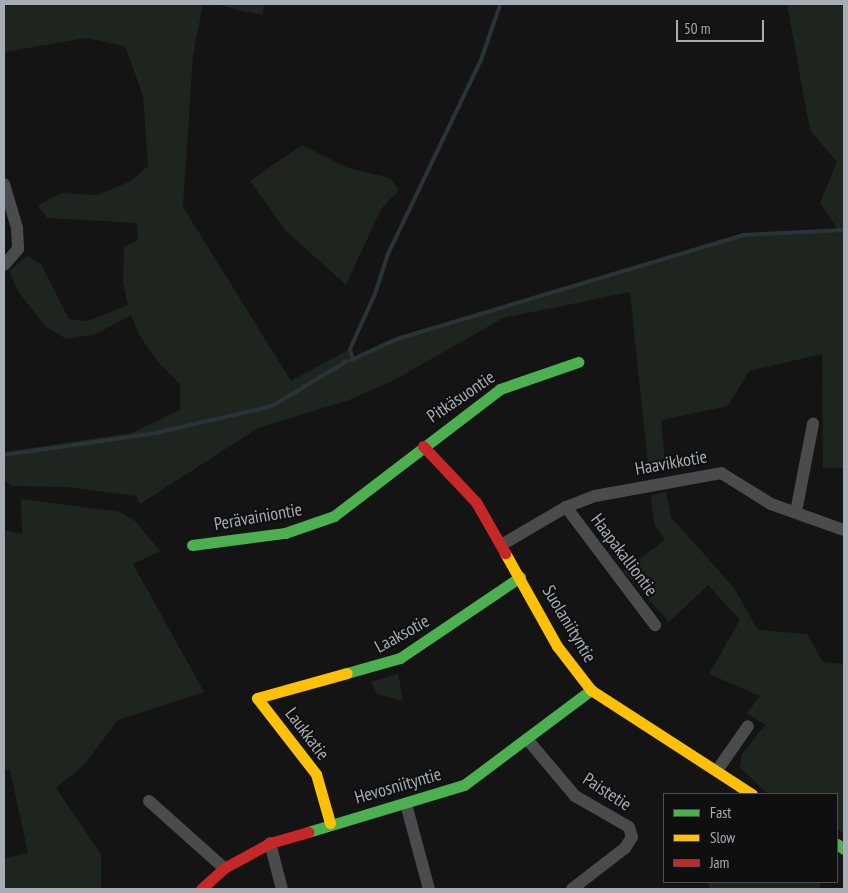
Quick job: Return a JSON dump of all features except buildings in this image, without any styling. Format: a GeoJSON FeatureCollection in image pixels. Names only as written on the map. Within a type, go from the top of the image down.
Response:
{"type":"FeatureCollection","features":[{"type":"Feature","properties":{"kind":"street"},"geometry":{"type":"LineString","coordinates":[[4,184],[17,228],[18,249],[4,266]]}},
{"type":"Feature","properties":{"kind":"street","name":"Pitkäsuontie"},"geometry":{"type":"LineString","coordinates":[[423,446],[500,389],[578,362]]}},
{"type":"Feature","properties":{"kind":"street"},"geometry":{"type":"LineString","coordinates":[[796,512],[812,424]]}},
{"type":"Feature","properties":{"kind":"street","name":"Suolaniityntie"},"geometry":{"type":"LineString","coordinates":[[423,446],[463,484],[503,544],[558,646],[591,690],[718,769],[751,793]]}},
{"type":"Feature","properties":{"kind":"street","name":"Perävainiontie"},"geometry":{"type":"LineString","coordinates":[[192,545],[285,533],[334,516],[423,446]]}},
{"type":"Feature","properties":{"kind":"street","name":"Haavikkotie"},"geometry":{"type":"LineString","coordinates":[[503,544],[566,507],[642,485],[721,472],[771,504],[844,530]]}},
{"type":"Feature","properties":{"kind":"street","name":"Haapakalliontie"},"geometry":{"type":"LineString","coordinates":[[566,507],[655,625]]}},
{"type":"Feature","properties":{"kind":"street","name":"Laaksotie"},"geometry":{"type":"LineString","coordinates":[[257,698],[400,658],[520,577]]}},
{"type":"Feature","properties":{"kind":"street","name":"Hevosniityntie"},"geometry":{"type":"LineString","coordinates":[[201,889],[224,868],[270,843],[330,823],[406,804],[464,785],[591,690]]}},
{"type":"Feature","properties":{"kind":"street","name":"Laukkatie"},"geometry":{"type":"LineString","coordinates":[[257,698],[316,774],[330,823]]}},
{"type":"Feature","properties":{"kind":"street"},"geometry":{"type":"LineString","coordinates":[[718,769],[748,726]]}},
{"type":"Feature","properties":{"kind":"street","name":"Paistetie"},"geometry":{"type":"LineString","coordinates":[[527,739],[575,796],[629,827],[632,837],[625,848],[572,889]]}},
{"type":"Feature","properties":{"kind":"street"},"geometry":{"type":"LineString","coordinates":[[149,801],[224,868]]}},
{"type":"Feature","properties":{"kind":"street"},"geometry":{"type":"LineString","coordinates":[[406,804],[428,889]]}},
{"type":"Feature","properties":{"kind":"street"},"geometry":{"type":"LineString","coordinates":[[270,843],[282,889]]}},
{"type":"Feature","properties":{"kind":"shaded area"},"geometry":{"type":"Polygon","coordinates":[[[4,4],[203,4],[193,55],[183,207],[291,381],[350,349],[353,359],[397,339],[743,235],[838,230],[820,203],[837,162],[810,130],[787,4],[844,4],[844,468],[823,468],[822,354],[749,371],[728,406],[661,420],[666,471],[649,474],[630,292],[503,318],[396,379],[349,400],[258,428],[140,504],[136,496],[66,487],[12,486],[4,481],[4,452],[132,433],[180,410],[180,384],[158,362],[138,333],[131,315],[96,334],[66,339],[44,325],[18,291],[9,271],[27,256],[41,264],[69,319],[88,321],[128,305],[123,283],[124,247],[138,240],[137,223],[47,218],[38,205],[61,193],[97,195],[131,181],[148,166],[143,96],[125,46],[86,38],[4,52],[4,4]]]}},
{"type":"Feature","properties":{"kind":"shaded area"},"geometry":{"type":"Polygon","coordinates":[[[216,4],[264,4],[263,15],[243,11],[216,4]]]}},
{"type":"Feature","properties":{"kind":"shaded area"},"geometry":{"type":"Polygon","coordinates":[[[302,145],[348,168],[390,178],[399,190],[381,209],[346,285],[286,231],[250,181],[302,145]]]}},
{"type":"Feature","properties":{"kind":"shaded area"},"geometry":{"type":"Polygon","coordinates":[[[666,492],[671,517],[734,588],[758,630],[807,634],[823,662],[844,664],[844,833],[838,830],[838,793],[767,793],[740,768],[742,754],[765,725],[747,713],[760,696],[709,674],[740,620],[708,585],[669,622],[623,571],[665,540],[654,524],[651,495],[666,492]]]}},
{"type":"Feature","properties":{"kind":"shaded area"},"geometry":{"type":"Polygon","coordinates":[[[21,499],[120,512],[135,521],[160,551],[133,564],[204,692],[118,720],[84,765],[56,788],[101,854],[101,889],[4,889],[4,858],[28,853],[10,770],[4,771],[4,530],[22,534],[21,499]]]}},
{"type":"Feature","properties":{"kind":"shaded area"},"geometry":{"type":"Polygon","coordinates":[[[398,674],[403,701],[377,694],[371,682],[398,674]]]}},
{"type":"Feature","properties":{"kind":"shaded area"},"geometry":{"type":"Polygon","coordinates":[[[709,883],[820,883],[820,889],[709,889],[709,883]]]}},
{"type":"Feature","properties":{"kind":"waterway"},"geometry":{"type":"LineString","coordinates":[[353,359],[350,349],[375,294],[387,256],[481,60],[500,5]]}},
{"type":"Feature","properties":{"kind":"waterway"},"geometry":{"type":"LineString","coordinates":[[351,360],[397,339],[743,235],[844,230]]}},
{"type":"Feature","properties":{"kind":"waterway"},"geometry":{"type":"LineString","coordinates":[[4,455],[156,433],[272,406],[347,361]]}},
{"type":"Feature","properties":{"kind":"traffic: fast"},"geometry":{"type":"LineString","coordinates":[[192,545],[285,533],[334,516],[500,389],[578,362]]}},
{"type":"Feature","properties":{"kind":"traffic: fast"},"geometry":{"type":"LineString","coordinates":[[347,673],[400,658],[520,577]]}},
{"type":"Feature","properties":{"kind":"traffic: fast"},"geometry":{"type":"LineString","coordinates":[[308,832],[464,785],[591,690]]}},
{"type":"Feature","properties":{"kind":"traffic: fast"},"geometry":{"type":"LineString","coordinates":[[838,845],[844,849]]}},
{"type":"Feature","properties":{"kind":"traffic: slow"},"geometry":{"type":"LineString","coordinates":[[505,553],[557,646],[591,690],[750,793]]}},
{"type":"Feature","properties":{"kind":"traffic: slow"},"geometry":{"type":"LineString","coordinates":[[330,823],[316,774],[257,698],[347,673]]}},
{"type":"Feature","properties":{"kind":"traffic: jam"},"geometry":{"type":"LineString","coordinates":[[423,446],[476,502],[505,553]]}},
{"type":"Feature","properties":{"kind":"traffic: jam"},"geometry":{"type":"LineString","coordinates":[[201,889],[224,868],[270,843],[308,832]]}}]}
